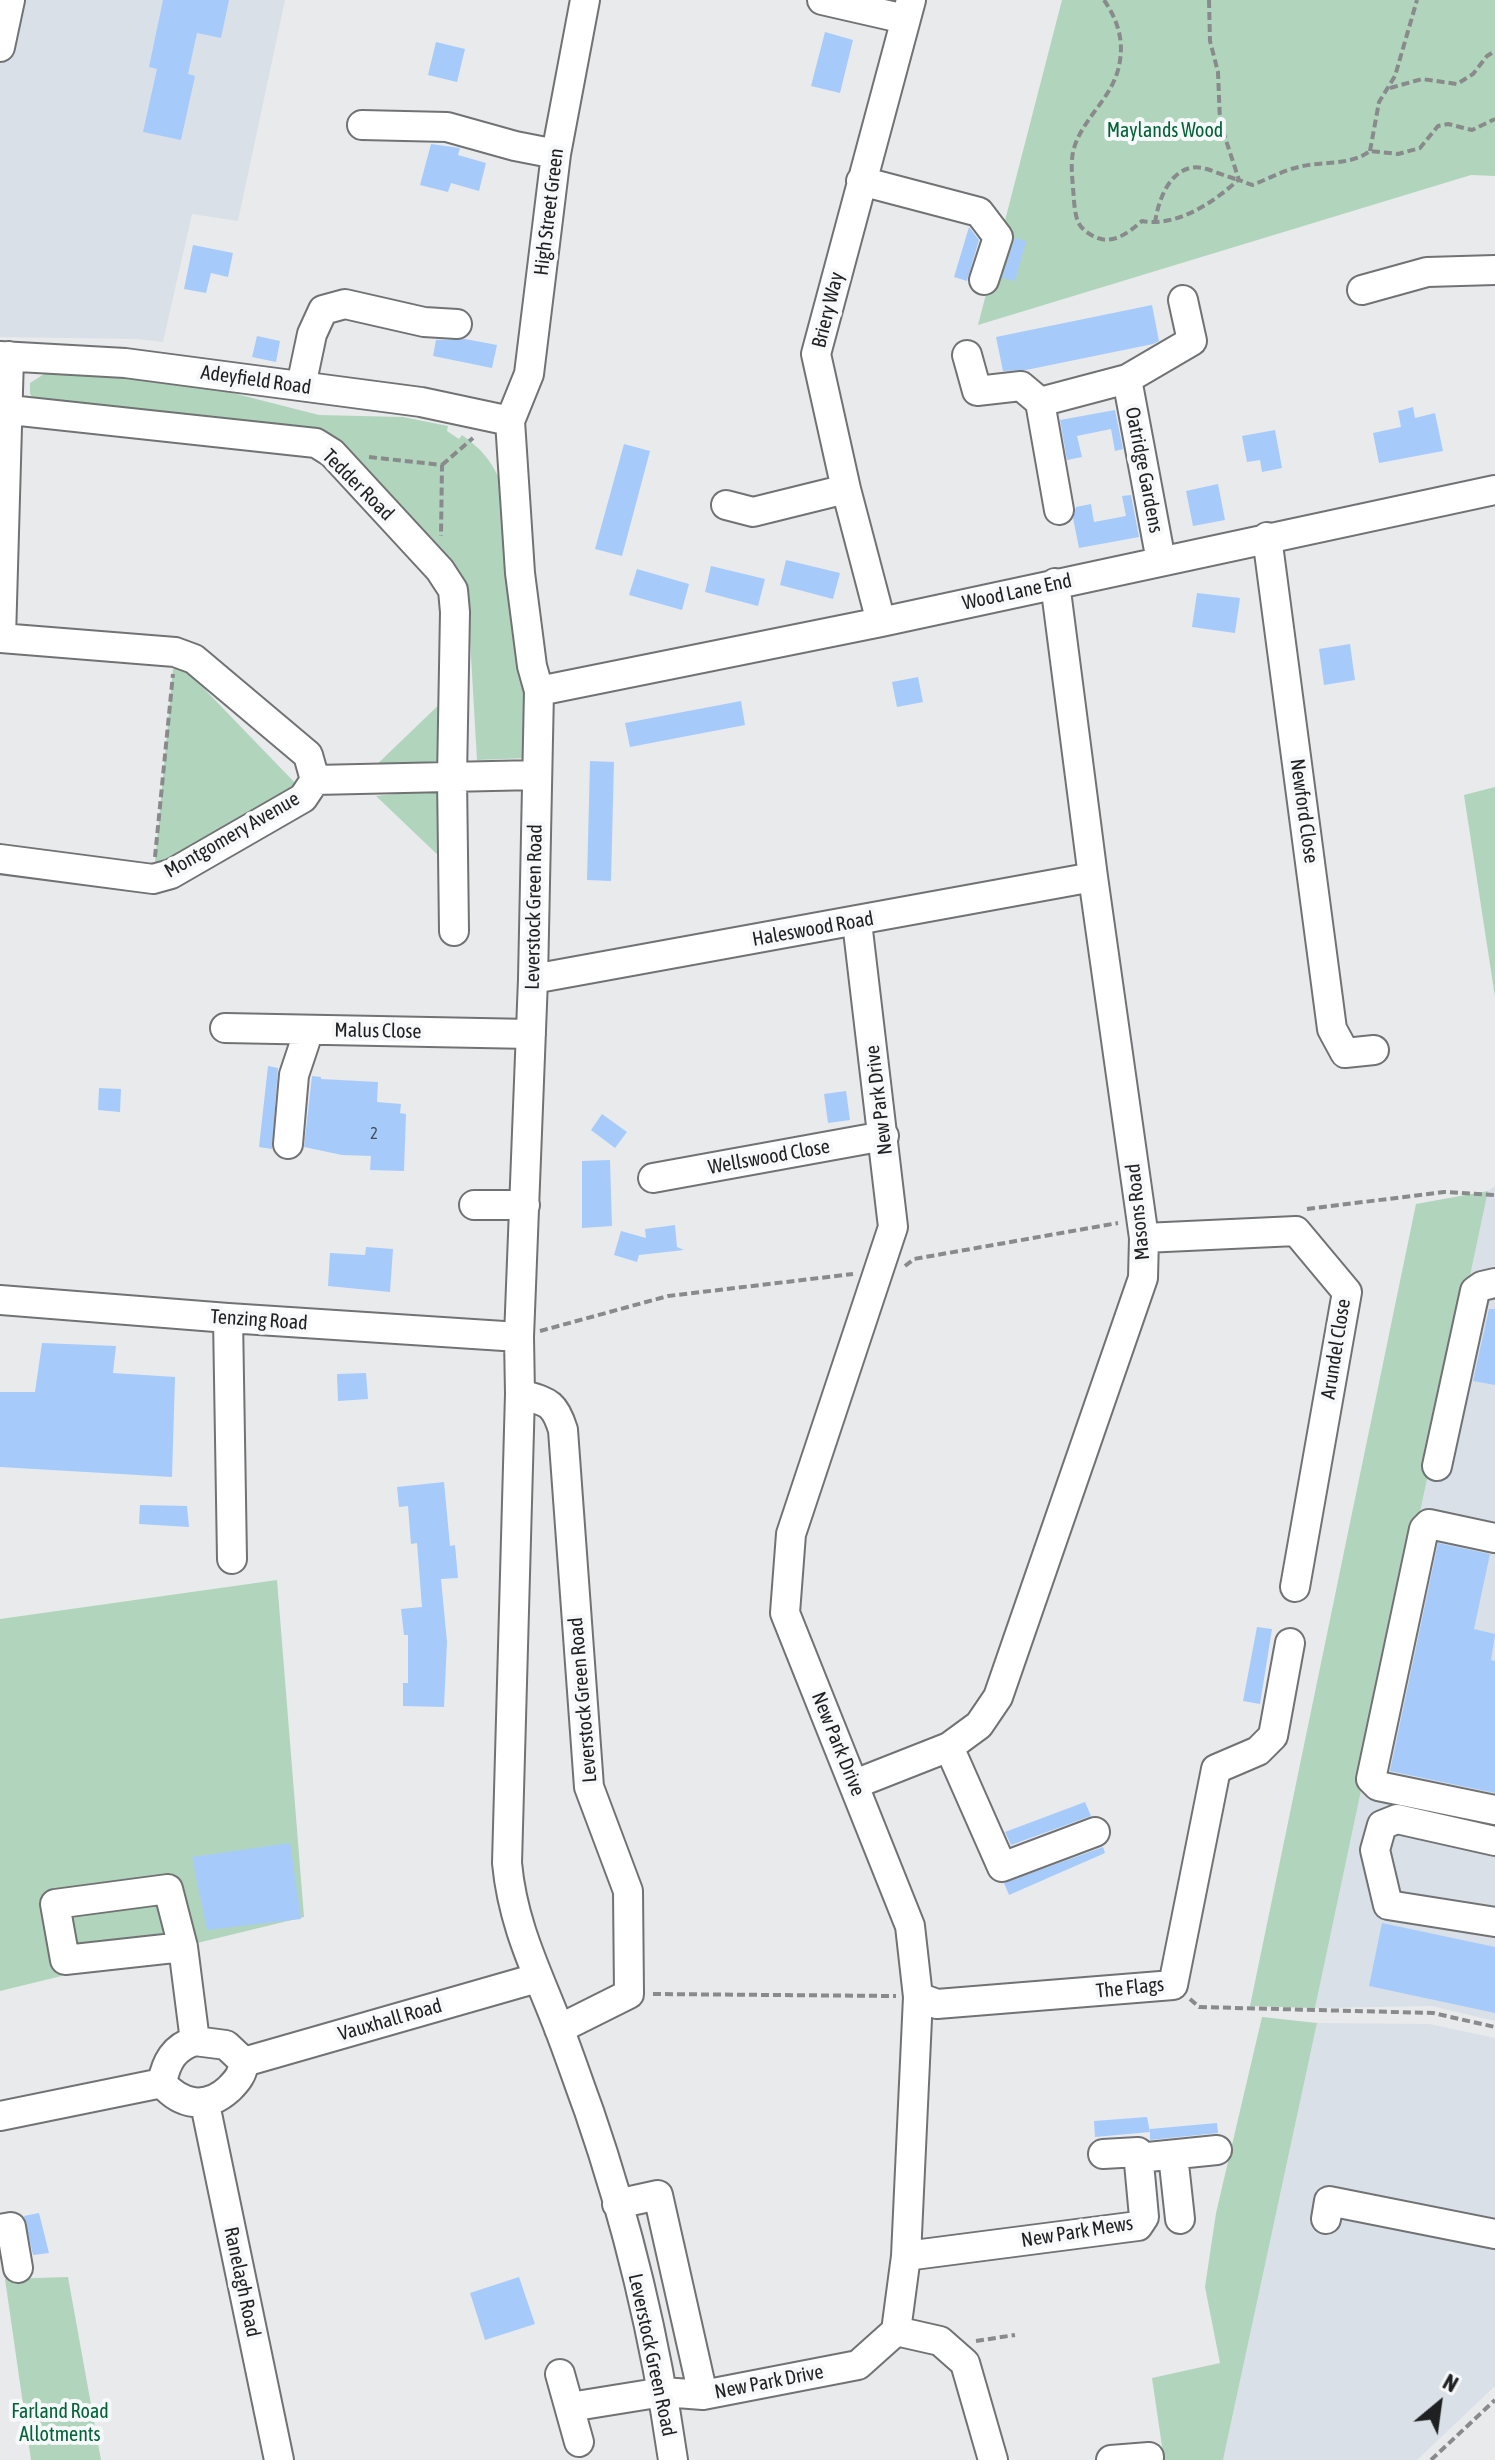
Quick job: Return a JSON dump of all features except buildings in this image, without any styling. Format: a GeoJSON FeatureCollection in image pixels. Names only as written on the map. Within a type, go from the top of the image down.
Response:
{"type":"FeatureCollection","features":[{"type":"Feature","properties":{"kind":"street"},"geometry":{"type":"LineString","coordinates":[[0,47],[10,0]]}},
{"type":"Feature","properties":{"kind":"street","name":"High Street Green"},"geometry":{"type":"LineString","coordinates":[[510,421],[529,374],[556,154],[585,0]]}},
{"type":"Feature","properties":{"kind":"street"},"geometry":{"type":"LineString","coordinates":[[822,0],[908,10]]}},
{"type":"Feature","properties":{"kind":"street","name":"Briery Way"},"geometry":{"type":"LineString","coordinates":[[881,622],[846,489],[816,354],[908,10]]}},
{"type":"Feature","properties":{"kind":"street"},"geometry":{"type":"LineString","coordinates":[[362,125],[447,127],[556,154]]}},
{"type":"Feature","properties":{"kind":"street"},"geometry":{"type":"LineString","coordinates":[[861,181],[979,212],[998,237],[984,280]]}},
{"type":"Feature","properties":{"kind":"street"},"geometry":{"type":"LineString","coordinates":[[1362,290],[1427,272],[1495,270]]}},
{"type":"Feature","properties":{"kind":"street","name":"Oatridge Gardens"},"geometry":{"type":"LineString","coordinates":[[1040,402],[1127,379],[1192,341],[1183,300]]}},
{"type":"Feature","properties":{"kind":"street"},"geometry":{"type":"LineString","coordinates":[[301,386],[312,334],[323,310],[345,304],[424,322],[457,324]]}},
{"type":"Feature","properties":{"kind":"street"},"geometry":{"type":"LineString","coordinates":[[967,355],[977,391],[1021,386],[1040,402],[1059,510]]}},
{"type":"Feature","properties":{"kind":"street","name":"Adeyfield Road"},"geometry":{"type":"LineString","coordinates":[[5,356],[125,363],[421,402],[510,421]]}},
{"type":"Feature","properties":{"kind":"street","name":"Montgomery Avenue"},"geometry":{"type":"LineString","coordinates":[[0,859],[153,879],[171,874],[303,798],[315,780],[308,755],[194,659],[175,652],[0,638],[5,356]]}},
{"type":"Feature","properties":{"kind":"street","name":"Oatridge Gardens"},"geometry":{"type":"LineString","coordinates":[[1127,379],[1161,561]]}},
{"type":"Feature","properties":{"kind":"street","name":"Tedder Road"},"geometry":{"type":"LineString","coordinates":[[4,409],[316,443],[332,453],[440,570],[453,590],[455,612],[452,777],[454,931]]}},
{"type":"Feature","properties":{"kind":"street","name":"Leverstock Green Road"},"geometry":{"type":"LineString","coordinates":[[510,421],[520,573],[532,666],[539,691],[507,1863],[510,1899],[590,2116],[617,2204],[663,2392],[673,2460]]}},
{"type":"Feature","properties":{"kind":"street"},"geometry":{"type":"LineString","coordinates":[[726,505],[753,512],[846,489]]}},
{"type":"Feature","properties":{"kind":"street","name":"Wood Lane End"},"geometry":{"type":"LineString","coordinates":[[539,691],[881,622],[1495,490]]}},
{"type":"Feature","properties":{"kind":"street","name":"Newford Close"},"geometry":{"type":"LineString","coordinates":[[1267,537],[1332,1029],[1345,1053],[1374,1050]]}},
{"type":"Feature","properties":{"kind":"street","name":"Masons Road"},"geometry":{"type":"LineString","coordinates":[[855,1784],[949,1747],[979,1725],[998,1697],[1143,1278],[1143,1229],[1055,583]]}},
{"type":"Feature","properties":{"kind":"street","name":"Montgomery Avenue"},"geometry":{"type":"LineString","coordinates":[[315,780],[537,775]]}},
{"type":"Feature","properties":{"kind":"street","name":"Haleswood Road"},"geometry":{"type":"LineString","coordinates":[[533,979],[1093,877]]}},
{"type":"Feature","properties":{"kind":"street","name":"New Park Drive"},"geometry":{"type":"LineString","coordinates":[[570,2407],[663,2392],[703,2395],[858,2365],[896,2331],[906,2256],[918,1997],[910,1926],[785,1613],[791,1534],[893,1227],[857,922]]}},
{"type":"Feature","properties":{"kind":"street","name":"Malus Close"},"geometry":{"type":"LineString","coordinates":[[225,1028],[531,1034]]}},
{"type":"Feature","properties":{"kind":"street"},"geometry":{"type":"LineString","coordinates":[[288,1144],[294,1075],[309,1030]]}},
{"type":"Feature","properties":{"kind":"street","name":"Wellswood Close"},"geometry":{"type":"LineString","coordinates":[[653,1178],[884,1136]]}},
{"type":"Feature","properties":{"kind":"street"},"geometry":{"type":"LineString","coordinates":[[474,1205],[525,1205]]}},
{"type":"Feature","properties":{"kind":"street","name":"Arundel Close"},"geometry":{"type":"LineString","coordinates":[[1143,1229],[1296,1231],[1347,1292],[1295,1587]]}},
{"type":"Feature","properties":{"kind":"street"},"geometry":{"type":"LineString","coordinates":[[1437,1466],[1475,1291],[1495,1283]]}},
{"type":"Feature","properties":{"kind":"street","name":"Tenzing Road"},"geometry":{"type":"LineString","coordinates":[[0,1300],[519,1337]]}},
{"type":"Feature","properties":{"kind":"street"},"geometry":{"type":"LineString","coordinates":[[228,1318],[232,1559]]}},
{"type":"Feature","properties":{"kind":"street","name":"Leverstock Green Road"},"geometry":{"type":"LineString","coordinates":[[520,1394],[548,1402],[557,1411],[563,1430],[589,1787],[628,1891],[629,1994]]}},
{"type":"Feature","properties":{"kind":"street"},"geometry":{"type":"LineString","coordinates":[[1495,1538],[1429,1524],[1424,1529],[1371,1779],[1378,1786],[1495,1810]]}},
{"type":"Feature","properties":{"kind":"street","name":"The Flags"},"geometry":{"type":"LineString","coordinates":[[918,1997],[937,2004],[1173,1985],[1216,1769],[1258,1751],[1273,1736],[1290,1643]]}},
{"type":"Feature","properties":{"kind":"street"},"geometry":{"type":"LineString","coordinates":[[949,1747],[1002,1867],[1095,1832]]}},
{"type":"Feature","properties":{"kind":"street"},"geometry":{"type":"LineString","coordinates":[[1495,1841],[1397,1819],[1388,1820],[1382,1825],[1375,1850],[1388,1905],[1495,1922]]}},
{"type":"Feature","properties":{"kind":"street"},"geometry":{"type":"LineString","coordinates":[[183,1947],[195,2041]]}},
{"type":"Feature","properties":{"kind":"street","name":"Vauxhall Road"},"geometry":{"type":"LineString","coordinates":[[244,2062],[537,1978]]}},
{"type":"Feature","properties":{"kind":"street"},"geometry":{"type":"LineString","coordinates":[[559,2029],[629,1994]]}},
{"type":"Feature","properties":{"kind":"street"},"geometry":{"type":"LineString","coordinates":[[195,2041],[226,2045],[244,2062],[237,2081],[217,2099],[205,2104],[183,2100],[171,2094],[162,2083],[164,2071],[176,2050],[195,2041]]}},
{"type":"Feature","properties":{"kind":"street"},"geometry":{"type":"LineString","coordinates":[[0,2116],[162,2083]]}},
{"type":"Feature","properties":{"kind":"street","name":"Ranelagh Road"},"geometry":{"type":"LineString","coordinates":[[205,2104],[279,2460]]}},
{"type":"Feature","properties":{"kind":"street"},"geometry":{"type":"LineString","coordinates":[[1103,2154],[1138,2152],[1138,2158],[1217,2150]]}},
{"type":"Feature","properties":{"kind":"street"},"geometry":{"type":"LineString","coordinates":[[1173,2155],[1180,2219]]}},
{"type":"Feature","properties":{"kind":"street","name":"New Park Mews"},"geometry":{"type":"LineString","coordinates":[[906,2256],[1138,2226],[1144,2217],[1138,2158]]}},
{"type":"Feature","properties":{"kind":"street","name":"Leverstock Green Road"},"geometry":{"type":"LineString","coordinates":[[617,2204],[658,2195],[703,2395]]}},
{"type":"Feature","properties":{"kind":"street"},"geometry":{"type":"LineString","coordinates":[[1326,2219],[1329,2201],[1495,2234]]}},
{"type":"Feature","properties":{"kind":"street"},"geometry":{"type":"LineString","coordinates":[[0,2229],[11,2227],[18,2268]]}},
{"type":"Feature","properties":{"kind":"street"},"geometry":{"type":"LineString","coordinates":[[896,2331],[940,2341],[965,2363],[993,2460]]}},
{"type":"Feature","properties":{"kind":"street"},"geometry":{"type":"LineString","coordinates":[[560,2374],[579,2442]]}},
{"type":"Feature","properties":{"kind":"street"},"geometry":{"type":"LineString","coordinates":[[1111,2460],[1149,2457]]}},
{"type":"Feature","properties":{"kind":"path"},"geometry":{"type":"LineString","coordinates":[[1104,0],[1119,24],[1120,57],[1108,95],[1090,117],[1075,144],[1071,165],[1077,221],[1086,232],[1101,241],[1112,241],[1142,221],[1171,221],[1195,210],[1220,197],[1239,180]]}},
{"type":"Feature","properties":{"kind":"path"},"geometry":{"type":"LineString","coordinates":[[1209,0],[1210,41],[1218,72],[1220,122],[1239,180]]}},
{"type":"Feature","properties":{"kind":"path"},"geometry":{"type":"LineString","coordinates":[[1370,151],[1379,102],[1405,48],[1417,0]]}},
{"type":"Feature","properties":{"kind":"path"},"geometry":{"type":"LineString","coordinates":[[1388,88],[1422,79],[1457,84],[1473,74],[1495,51]]}},
{"type":"Feature","properties":{"kind":"path"},"geometry":{"type":"LineString","coordinates":[[1155,223],[1157,207],[1164,192],[1171,180],[1186,169],[1202,168],[1252,185],[1293,168],[1322,161],[1359,159],[1370,151],[1398,154],[1420,148],[1438,126],[1448,124],[1472,130],[1495,119]]}},
{"type":"Feature","properties":{"kind":"path"},"geometry":{"type":"LineString","coordinates":[[440,570],[442,465],[470,439],[510,421]]}},
{"type":"Feature","properties":{"kind":"path"},"geometry":{"type":"LineString","coordinates":[[332,453],[442,465]]}},
{"type":"Feature","properties":{"kind":"path"},"geometry":{"type":"LineString","coordinates":[[153,879],[175,652]]}},
{"type":"Feature","properties":{"kind":"path"},"geometry":{"type":"LineString","coordinates":[[1304,1209],[1444,1192],[1495,1195]]}},
{"type":"Feature","properties":{"kind":"path"},"geometry":{"type":"LineString","coordinates":[[519,1337],[668,1296],[852,1274],[884,1280],[914,1259],[1143,1229]]}},
{"type":"Feature","properties":{"kind":"path"},"geometry":{"type":"LineString","coordinates":[[1173,1985],[1199,2007],[1433,2013],[1495,2027]]}},
{"type":"Feature","properties":{"kind":"path"},"geometry":{"type":"LineString","coordinates":[[629,1994],[918,1997]]}},
{"type":"Feature","properties":{"kind":"path"},"geometry":{"type":"LineString","coordinates":[[946,2346],[1015,2335]]}},
{"type":"Feature","properties":{"kind":"path"},"geometry":{"type":"LineString","coordinates":[[1431,2460],[1495,2400]]}},
{"type":"Feature","properties":{"kind":"shaded area"},"geometry":{"type":"Polygon","coordinates":[[[0,0],[285,0],[238,221],[192,214],[163,342],[0,337],[0,0]]]}},
{"type":"Feature","properties":{"kind":"shaded area"},"geometry":{"type":"Polygon","coordinates":[[[1495,1186],[1495,2021],[1432,2006],[1315,2008],[1488,1191],[1495,1186]]]}},
{"type":"Feature","properties":{"kind":"shaded area"},"geometry":{"type":"Polygon","coordinates":[[[1317,2023],[1429,2024],[1495,2038],[1495,2386],[1417,2460],[1223,2460],[1317,2023]]]}},
{"type":"Feature","properties":{"kind":"green space","name":"Maylands Wood"},"geometry":{"type":"Polygon","coordinates":[[[1062,0],[1495,0],[1495,176],[1471,175],[978,325],[1062,0]]]}},
{"type":"Feature","properties":{"kind":"green space"},"geometry":{"type":"Polygon","coordinates":[[[81,373],[221,390],[319,415],[403,417],[448,426],[447,431],[459,439],[462,435],[477,447],[491,464],[503,487],[533,696],[528,758],[477,760],[467,588],[292,425],[173,412],[171,418],[162,412],[36,401],[30,394],[30,383],[44,374],[81,373]]]}},
{"type":"Feature","properties":{"kind":"green space"},"geometry":{"type":"Polygon","coordinates":[[[173,669],[185,669],[299,787],[163,861],[155,862],[173,669]]]}},
{"type":"Feature","properties":{"kind":"green space"},"geometry":{"type":"Polygon","coordinates":[[[447,697],[445,763],[370,771],[447,697]]]}},
{"type":"Feature","properties":{"kind":"green space"},"geometry":{"type":"Polygon","coordinates":[[[1495,787],[1495,997],[1464,795],[1495,787]]]}},
{"type":"Feature","properties":{"kind":"green space"},"geometry":{"type":"Polygon","coordinates":[[[444,789],[443,860],[376,796],[444,789]]]}},
{"type":"Feature","properties":{"kind":"green space"},"geometry":{"type":"Polygon","coordinates":[[[1488,1191],[1315,2008],[1250,2006],[1416,1204],[1488,1191]]]}},
{"type":"Feature","properties":{"kind":"green space"},"geometry":{"type":"Polygon","coordinates":[[[277,1580],[304,1917],[0,1991],[0,1619],[277,1580]]]}},
{"type":"Feature","properties":{"kind":"green space"},"geometry":{"type":"Polygon","coordinates":[[[1262,2017],[1317,2023],[1223,2460],[1164,2460],[1152,2378],[1220,2363],[1205,2287],[1216,2213],[1262,2017]]]}},
{"type":"Feature","properties":{"kind":"green space","name":"Farland Road Allotments"},"geometry":{"type":"Polygon","coordinates":[[[68,2277],[101,2460],[31,2460],[5,2279],[68,2277]]]}}]}
